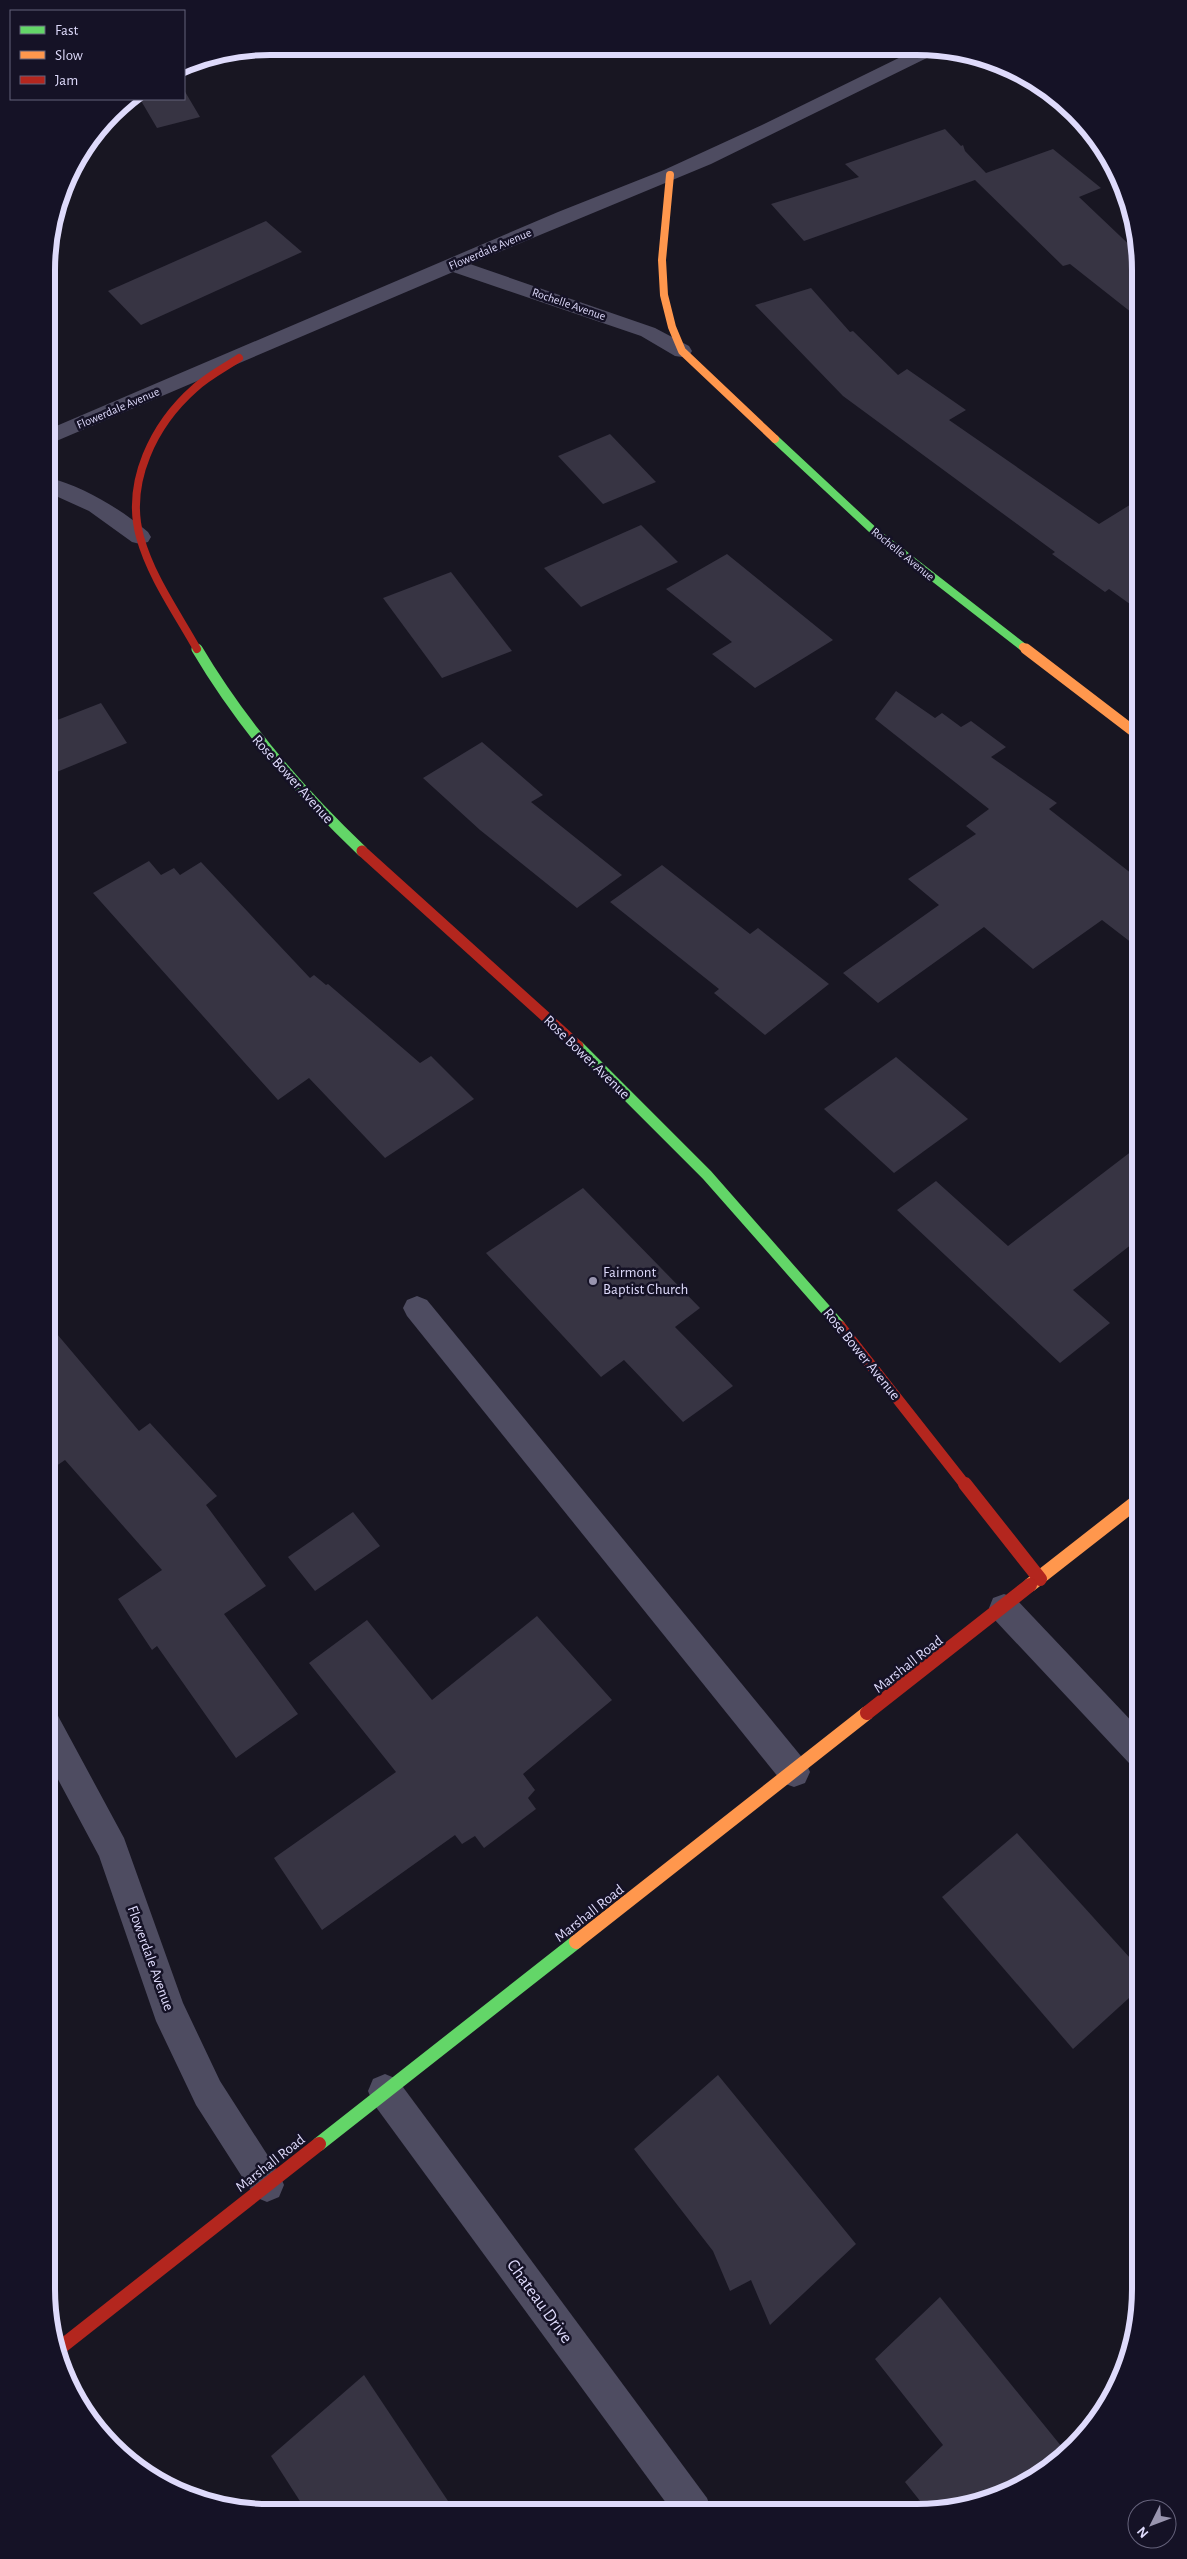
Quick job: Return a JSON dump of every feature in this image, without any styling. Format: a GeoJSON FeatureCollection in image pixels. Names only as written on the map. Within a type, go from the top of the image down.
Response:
{"type":"FeatureCollection","features":[{"type":"Feature","properties":{"kind":"street","name":"Flowerdale Avenue"},"geometry":{"type":"LineString","coordinates":[[55,435],[239,358],[347,309],[670,174],[802,115],[919,55]]}},
{"type":"Feature","properties":{"kind":"street","name":"Rochelle Avenue"},"geometry":{"type":"LineString","coordinates":[[670,174],[661,235],[662,280],[667,312],[682,351]]}},
{"type":"Feature","properties":{"kind":"street","name":"Rochelle Avenue"},"geometry":{"type":"LineString","coordinates":[[454,265],[648,332],[682,351],[875,532],[1132,730]]}},
{"type":"Feature","properties":{"kind":"street","name":"Rose Bower Avenue"},"geometry":{"type":"LineString","coordinates":[[239,358],[212,374],[196,387],[162,427],[151,448],[140,482],[137,512],[140,537],[173,606],[213,678],[265,750],[348,839],[561,1030],[707,1174],[838,1323],[1040,1579]]}},
{"type":"Feature","properties":{"kind":"street","name":"Rose Bower Avenue"},"geometry":{"type":"LineString","coordinates":[[55,487],[83,498],[106,510],[140,537]]}},
{"type":"Feature","properties":{"kind":"street"},"geometry":{"type":"LineString","coordinates":[[417,1308],[794,1772]]}},
{"type":"Feature","properties":{"kind":"street","name":"Marshall Road"},"geometry":{"type":"LineString","coordinates":[[63,2346],[385,2091],[1004,1608],[1132,1505]]}},
{"type":"Feature","properties":{"kind":"street"},"geometry":{"type":"LineString","coordinates":[[1004,1608],[1132,1744]]}},
{"type":"Feature","properties":{"kind":"street","name":"Flowerdale Avenue"},"geometry":{"type":"LineString","coordinates":[[55,1742],[113,1849],[168,2009],[208,2093],[267,2185]]}},
{"type":"Feature","properties":{"kind":"street","name":"Chateau Drive"},"geometry":{"type":"LineString","coordinates":[[385,2091],[689,2504]]}},
{"type":"Feature","properties":{"kind":"building"},"geometry":{"type":"Polygon","coordinates":[[[185,92],[200,117],[157,128],[141,100],[185,100],[185,92]]]}},
{"type":"Feature","properties":{"kind":"building"},"geometry":{"type":"Polygon","coordinates":[[[945,129],[961,146],[963,145],[965,151],[986,173],[1053,149],[1101,188],[1079,197],[1131,246],[1132,313],[1070,264],[1063,266],[975,180],[804,241],[771,204],[859,177],[845,164],[945,129]]]}},
{"type":"Feature","properties":{"kind":"building"},"geometry":{"type":"Polygon","coordinates":[[[266,221],[302,252],[141,325],[108,291],[266,221]]]}},
{"type":"Feature","properties":{"kind":"building"},"geometry":{"type":"Polygon","coordinates":[[[811,288],[850,332],[853,331],[898,375],[907,369],[966,410],[949,420],[1099,524],[1132,504],[1132,606],[1109,589],[1105,592],[1052,554],[1055,552],[843,396],[755,305],[811,288]]]}},
{"type":"Feature","properties":{"kind":"building"},"geometry":{"type":"Polygon","coordinates":[[[610,434],[656,482],[603,504],[558,456],[610,434]]]}},
{"type":"Feature","properties":{"kind":"building"},"geometry":{"type":"Polygon","coordinates":[[[641,525],[678,562],[581,607],[544,568],[641,525]]]}},
{"type":"Feature","properties":{"kind":"building"},"geometry":{"type":"Polygon","coordinates":[[[727,554],[833,640],[755,688],[712,654],[732,642],[666,589],[727,554]]]}},
{"type":"Feature","properties":{"kind":"building"},"geometry":{"type":"Polygon","coordinates":[[[451,572],[512,651],[442,678],[383,598],[451,572]]]}},
{"type":"Feature","properties":{"kind":"building"},"geometry":{"type":"Polygon","coordinates":[[[896,691],[935,718],[942,713],[961,727],[971,721],[1006,747],[991,757],[1057,803],[1049,809],[1132,874],[1132,943],[1102,920],[1033,969],[984,927],[878,1003],[843,973],[939,905],[908,879],[976,834],[966,826],[989,809],[875,719],[896,691]]]}},
{"type":"Feature","properties":{"kind":"building"},"geometry":{"type":"Polygon","coordinates":[[[101,703],[127,743],[55,773],[55,721],[101,703]]]}},
{"type":"Feature","properties":{"kind":"building"},"geometry":{"type":"Polygon","coordinates":[[[482,742],[543,795],[531,802],[622,875],[577,908],[480,830],[423,778],[482,742]]]}},
{"type":"Feature","properties":{"kind":"building"},"geometry":{"type":"Polygon","coordinates":[[[149,861],[161,875],[174,868],[180,875],[201,862],[310,978],[314,975],[326,985],[328,984],[420,1063],[431,1056],[474,1099],[385,1158],[309,1078],[278,1100],[93,893],[149,861]]]}},
{"type":"Feature","properties":{"kind":"building"},"geometry":{"type":"Polygon","coordinates":[[[662,865],[750,934],[758,928],[829,984],[765,1035],[714,993],[719,989],[610,902],[662,865]]]}},
{"type":"Feature","properties":{"kind":"building"},"geometry":{"type":"Polygon","coordinates":[[[896,1057],[968,1119],[894,1173],[824,1109],[896,1057]]]}},
{"type":"Feature","properties":{"kind":"building"},"geometry":{"type":"Polygon","coordinates":[[[1132,1151],[1132,1244],[1073,1290],[1110,1323],[1060,1363],[897,1210],[936,1181],[1008,1246],[1132,1151]]]}},
{"type":"Feature","properties":{"kind":"building","name":"Fairmont Baptist Church"},"geometry":{"type":"Polygon","coordinates":[[[583,1188],[700,1308],[675,1327],[733,1386],[683,1422],[624,1360],[601,1377],[486,1253],[583,1188]]]}},
{"type":"Feature","properties":{"kind":"building"},"geometry":{"type":"Polygon","coordinates":[[[55,1332],[139,1431],[150,1423],[217,1496],[206,1505],[266,1586],[224,1614],[298,1714],[236,1758],[157,1646],[152,1650],[118,1599],[162,1570],[65,1460],[55,1467],[55,1332]]]}},
{"type":"Feature","properties":{"kind":"building"},"geometry":{"type":"Polygon","coordinates":[[[353,1512],[380,1546],[315,1591],[288,1557],[353,1512]]]}},
{"type":"Feature","properties":{"kind":"building"},"geometry":{"type":"Polygon","coordinates":[[[537,1616],[612,1700],[523,1774],[535,1790],[528,1798],[536,1809],[484,1848],[475,1836],[462,1844],[455,1835],[322,1930],[274,1858],[396,1772],[309,1663],[367,1620],[432,1700],[537,1616]]]}},
{"type":"Feature","properties":{"kind":"building"},"geometry":{"type":"Polygon","coordinates":[[[1017,1833],[1132,1960],[1132,1995],[1073,2049],[942,1897],[1017,1833]]]}},
{"type":"Feature","properties":{"kind":"building"},"geometry":{"type":"Polygon","coordinates":[[[718,2075],[856,2244],[770,2325],[751,2280],[730,2291],[713,2251],[634,2149],[718,2075]]]}},
{"type":"Feature","properties":{"kind":"building"},"geometry":{"type":"Polygon","coordinates":[[[940,2297],[1062,2448],[1036,2468],[999,2488],[959,2500],[922,2504],[905,2482],[943,2445],[875,2359],[940,2297]]]}},
{"type":"Feature","properties":{"kind":"building"},"geometry":{"type":"Polygon","coordinates":[[[364,2375],[450,2504],[302,2504],[271,2456],[364,2375]]]}},
{"type":"Feature","properties":{"kind":"traffic: fast"},"geometry":{"type":"LineString","coordinates":[[775,439],[875,532],[1023,647]]}},
{"type":"Feature","properties":{"kind":"traffic: fast"},"geometry":{"type":"LineString","coordinates":[[197,649],[232,705],[251,731],[315,805],[362,851]]}},
{"type":"Feature","properties":{"kind":"traffic: fast"},"geometry":{"type":"LineString","coordinates":[[578,1046],[707,1175],[840,1326]]}},
{"type":"Feature","properties":{"kind":"traffic: fast"},"geometry":{"type":"LineString","coordinates":[[319,2144],[576,1942]]}},
{"type":"Feature","properties":{"kind":"traffic: slow"},"geometry":{"type":"LineString","coordinates":[[670,175],[662,260],[664,295],[672,327],[682,351],[775,439]]}},
{"type":"Feature","properties":{"kind":"traffic: slow"},"geometry":{"type":"LineString","coordinates":[[1023,647],[1132,730]]}},
{"type":"Feature","properties":{"kind":"traffic: slow"},"geometry":{"type":"LineString","coordinates":[[1030,1585],[1132,1505]]}},
{"type":"Feature","properties":{"kind":"traffic: slow"},"geometry":{"type":"LineString","coordinates":[[576,1942],[867,1713]]}},
{"type":"Feature","properties":{"kind":"traffic: jam"},"geometry":{"type":"LineString","coordinates":[[197,649],[165,594],[145,552],[136,517],[136,496],[146,455],[167,418],[195,388],[239,358]]}},
{"type":"Feature","properties":{"kind":"traffic: jam"},"geometry":{"type":"LineString","coordinates":[[362,851],[578,1046]]}},
{"type":"Feature","properties":{"kind":"traffic: jam"},"geometry":{"type":"LineString","coordinates":[[840,1326],[1040,1579]]}},
{"type":"Feature","properties":{"kind":"traffic: jam"},"geometry":{"type":"LineString","coordinates":[[867,1713],[1030,1585]]}},
{"type":"Feature","properties":{"kind":"traffic: jam"},"geometry":{"type":"LineString","coordinates":[[63,2346],[319,2144]]}},
{"type":"Feature","properties":{"kind":"place","name":"Fairmont Baptist Church"},"geometry":{"type":"Point","coordinates":[593,1281]}}]}
